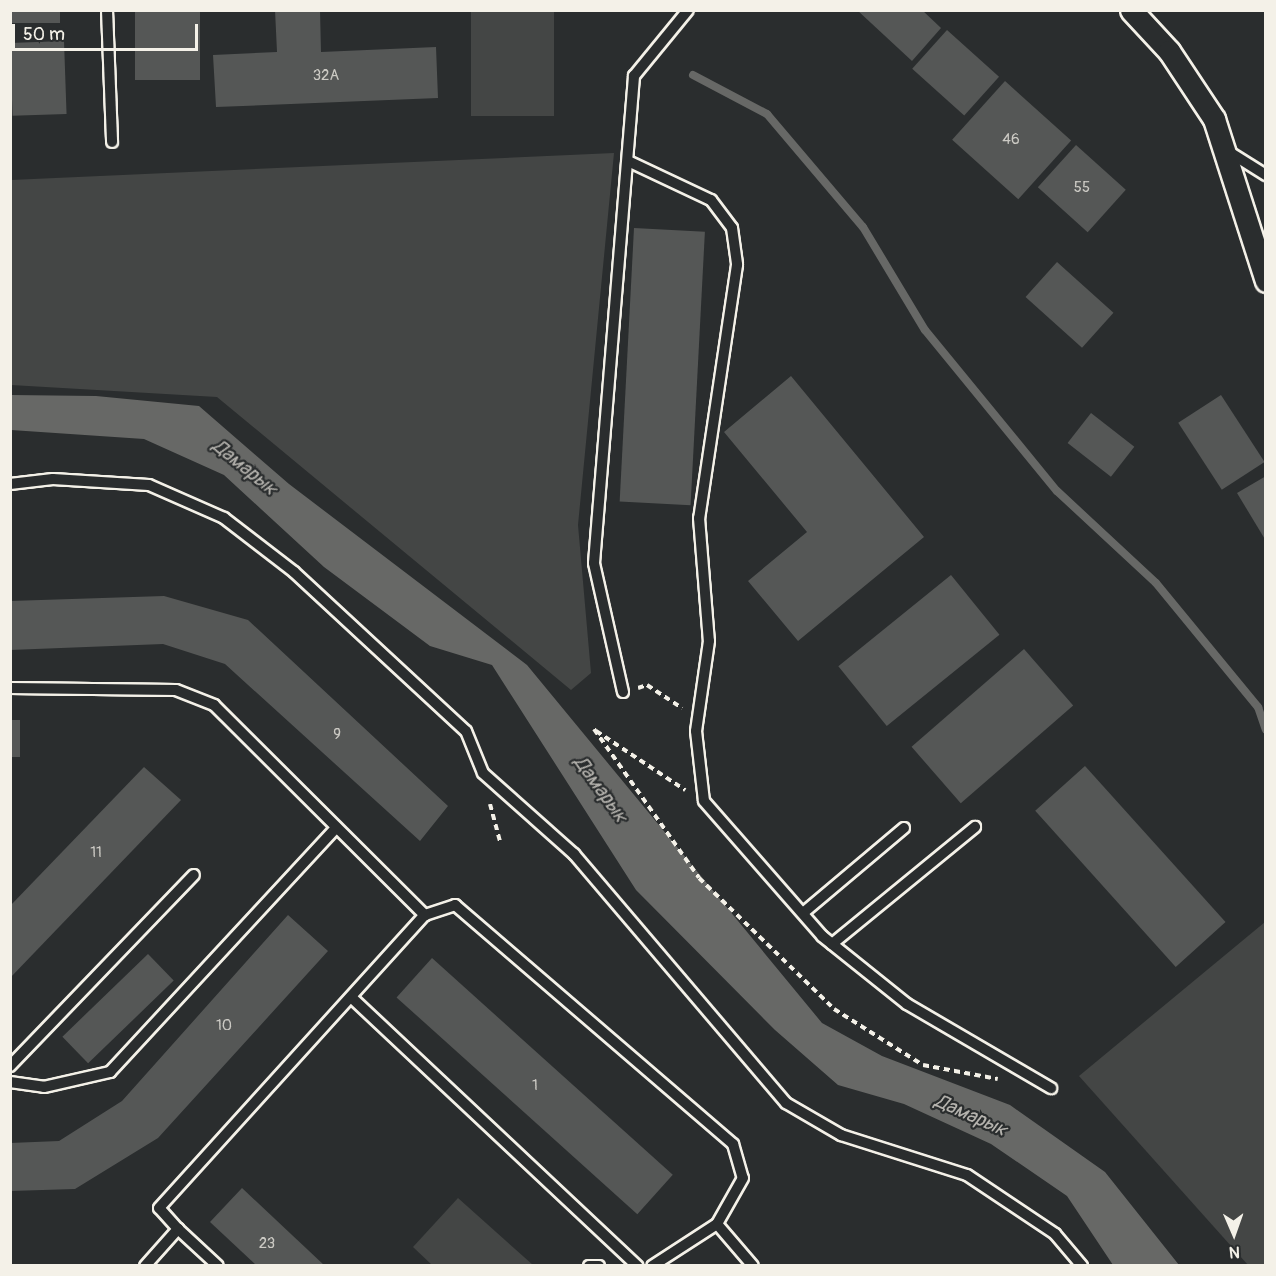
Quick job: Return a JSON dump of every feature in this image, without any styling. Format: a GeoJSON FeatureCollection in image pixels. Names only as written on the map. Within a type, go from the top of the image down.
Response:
{"type":"FeatureCollection","features":[{"type":"Feature","properties":{"kind":"street"},"geometry":{"type":"LineString","coordinates":[[1131,10],[1169,51],[1229,152],[1265,281]]}},
{"type":"Feature","properties":{"kind":"lane"},"geometry":{"type":"LineString","coordinates":[[107,10],[112,142]]}},
{"type":"Feature","properties":{"kind":"lane"},"geometry":{"type":"LineString","coordinates":[[623,692],[594,563],[634,76],[688,10]]}},
{"type":"Feature","properties":{"kind":"lane"},"geometry":{"type":"LineString","coordinates":[[1229,152],[1266,175]]}},
{"type":"Feature","properties":{"kind":"lane"},"geometry":{"type":"LineString","coordinates":[[628,161],[711,200],[732,228],[736,255],[699,518],[709,641],[696,731],[704,801],[832,944],[907,1004],[1051,1089]]}},
{"type":"Feature","properties":{"kind":"lane"},"geometry":{"type":"LineString","coordinates":[[10,484],[53,479],[149,485],[224,518],[294,572],[466,731],[483,773],[574,854],[786,1103],[841,1135],[967,1175],[1055,1234],[1082,1266]]}},
{"type":"Feature","properties":{"kind":"lane"},"geometry":{"type":"LineString","coordinates":[[10,688],[192,692],[214,705],[425,915]]}},
{"type":"Feature","properties":{"kind":"lane"},"geometry":{"type":"LineString","coordinates":[[832,944],[975,827]]}},
{"type":"Feature","properties":{"kind":"lane"},"geometry":{"type":"LineString","coordinates":[[10,1082],[44,1087],[110,1072],[336,828]]}},
{"type":"Feature","properties":{"kind":"lane"},"geometry":{"type":"LineString","coordinates":[[803,913],[904,828]]}},
{"type":"Feature","properties":{"kind":"lane"},"geometry":{"type":"LineString","coordinates":[[10,1066],[194,875]]}},
{"type":"Feature","properties":{"kind":"lane"},"geometry":{"type":"LineString","coordinates":[[218,1266],[159,1208],[425,915],[455,905],[733,1144],[743,1178],[717,1224],[652,1266]]}},
{"type":"Feature","properties":{"kind":"lane"},"geometry":{"type":"LineString","coordinates":[[351,997],[637,1266]]}},
{"type":"Feature","properties":{"kind":"lane"},"geometry":{"type":"LineString","coordinates":[[717,1224],[753,1266]]}},
{"type":"Feature","properties":{"kind":"lane"},"geometry":{"type":"LineString","coordinates":[[145,1266],[178,1229]]}},
{"type":"Feature","properties":{"kind":"lane"},"geometry":{"type":"LineString","coordinates":[[589,1266],[598,1266]]}},
{"type":"Feature","properties":{"kind":"path"},"geometry":{"type":"LineString","coordinates":[[623,692],[647,685],[678,700],[696,731]]}},
{"type":"Feature","properties":{"kind":"path"},"geometry":{"type":"LineString","coordinates":[[704,801],[594,729],[699,878],[834,1009],[923,1065],[1005,1080]]}},
{"type":"Feature","properties":{"kind":"path"},"geometry":{"type":"LineString","coordinates":[[483,773],[500,841]]}},
{"type":"Feature","properties":{"kind":"shaded area"},"geometry":{"type":"Polygon","coordinates":[[[471,11],[554,11],[554,116],[471,116],[471,11]]]}},
{"type":"Feature","properties":{"kind":"shaded area"},"geometry":{"type":"Polygon","coordinates":[[[614,153],[578,525],[591,673],[571,690],[217,397],[11,385],[11,180],[614,153]]]}},
{"type":"Feature","properties":{"kind":"shaded area"},"geometry":{"type":"Polygon","coordinates":[[[1265,922],[1265,1265],[1248,1265],[1079,1076],[1265,922]]]}},
{"type":"Feature","properties":{"kind":"shaded area"},"geometry":{"type":"Polygon","coordinates":[[[458,1198],[533,1265],[432,1265],[413,1247],[458,1198]]]}},
{"type":"Feature","properties":{"kind":"water","name":"Дамарык"},"geometry":{"type":"Polygon","coordinates":[[[11,395],[96,396],[199,406],[289,484],[527,665],[822,1023],[882,1056],[1010,1105],[1105,1172],[1179,1265],[1113,1265],[1067,1196],[991,1144],[904,1104],[838,1085],[775,1030],[636,890],[492,665],[430,646],[324,567],[224,475],[144,439],[11,430],[11,395]]]}},
{"type":"Feature","properties":{"kind":"building"},"geometry":{"type":"Polygon","coordinates":[[[11,10],[60,10],[60,23],[11,23],[11,10]]]}},
{"type":"Feature","properties":{"kind":"building"},"geometry":{"type":"Polygon","coordinates":[[[135,10],[200,10],[200,80],[135,80],[135,10]]]}},
{"type":"Feature","properties":{"kind":"building"},"geometry":{"type":"Polygon","coordinates":[[[275,10],[320,10],[321,52],[436,47],[438,98],[216,107],[213,55],[277,52],[275,10]]]}},
{"type":"Feature","properties":{"kind":"building"},"geometry":{"type":"Polygon","coordinates":[[[857,10],[922,10],[941,28],[912,61],[857,10]]]}},
{"type":"Feature","properties":{"kind":"building"},"geometry":{"type":"Polygon","coordinates":[[[947,30],[999,77],[964,115],[912,69],[947,30]]]}},
{"type":"Feature","properties":{"kind":"building"},"geometry":{"type":"Polygon","coordinates":[[[64,41],[67,114],[13,116],[10,43],[64,41]]]}},
{"type":"Feature","properties":{"kind":"building"},"geometry":{"type":"Polygon","coordinates":[[[1005,81],[1071,141],[1018,199],[952,140],[1005,81]]]}},
{"type":"Feature","properties":{"kind":"building"},"geometry":{"type":"Polygon","coordinates":[[[1076,145],[1126,190],[1088,232],[1038,187],[1076,145]]]}},
{"type":"Feature","properties":{"kind":"building"},"geometry":{"type":"Polygon","coordinates":[[[634,228],[705,232],[691,505],[620,502],[634,228]]]}},
{"type":"Feature","properties":{"kind":"building"},"geometry":{"type":"Polygon","coordinates":[[[1057,262],[1113,313],[1082,348],[1026,297],[1057,262]]]}},
{"type":"Feature","properties":{"kind":"building"},"geometry":{"type":"Polygon","coordinates":[[[791,376],[924,537],[798,641],[748,581],[807,532],[724,432],[791,376]]]}},
{"type":"Feature","properties":{"kind":"building"},"geometry":{"type":"Polygon","coordinates":[[[1221,395],[1265,462],[1222,490],[1178,423],[1221,395]]]}},
{"type":"Feature","properties":{"kind":"building"},"geometry":{"type":"Polygon","coordinates":[[[1091,413],[1134,447],[1111,477],[1068,443],[1091,413]]]}},
{"type":"Feature","properties":{"kind":"building"},"geometry":{"type":"Polygon","coordinates":[[[1266,476],[1266,541],[1237,493],[1266,476]]]}},
{"type":"Feature","properties":{"kind":"building"},"geometry":{"type":"Polygon","coordinates":[[[951,575],[999,635],[887,726],[838,666],[951,575]]]}},
{"type":"Feature","properties":{"kind":"building"},"geometry":{"type":"Polygon","coordinates":[[[164,596],[248,620],[448,806],[420,841],[225,664],[163,644],[10,650],[10,601],[164,596]]]}},
{"type":"Feature","properties":{"kind":"building"},"geometry":{"type":"Polygon","coordinates":[[[1024,649],[1073,706],[961,803],[912,747],[1024,649]]]}},
{"type":"Feature","properties":{"kind":"building"},"geometry":{"type":"Polygon","coordinates":[[[10,720],[20,720],[20,757],[10,757],[10,720]]]}},
{"type":"Feature","properties":{"kind":"building"},"geometry":{"type":"Polygon","coordinates":[[[1085,766],[1226,922],[1176,967],[1035,811],[1085,766]]]}},
{"type":"Feature","properties":{"kind":"building"},"geometry":{"type":"Polygon","coordinates":[[[144,767],[181,800],[10,978],[10,906],[144,767]]]}},
{"type":"Feature","properties":{"kind":"building"},"geometry":{"type":"Polygon","coordinates":[[[288,915],[328,951],[158,1138],[75,1189],[10,1191],[10,1143],[59,1141],[122,1101],[288,915]]]}},
{"type":"Feature","properties":{"kind":"building"},"geometry":{"type":"Polygon","coordinates":[[[148,954],[174,981],[88,1063],[62,1037],[148,954]]]}},
{"type":"Feature","properties":{"kind":"building"},"geometry":{"type":"Polygon","coordinates":[[[432,958],[673,1175],[637,1214],[397,997],[432,958]]]}},
{"type":"Feature","properties":{"kind":"building"},"geometry":{"type":"Polygon","coordinates":[[[242,1188],[325,1266],[257,1266],[210,1222],[242,1188]]]}},
{"type":"Feature","properties":{"kind":"waterway"},"geometry":{"type":"LineString","coordinates":[[693,75],[767,114],[863,227],[925,330],[1057,491],[1156,583],[1258,707],[1266,730]]}}]}
